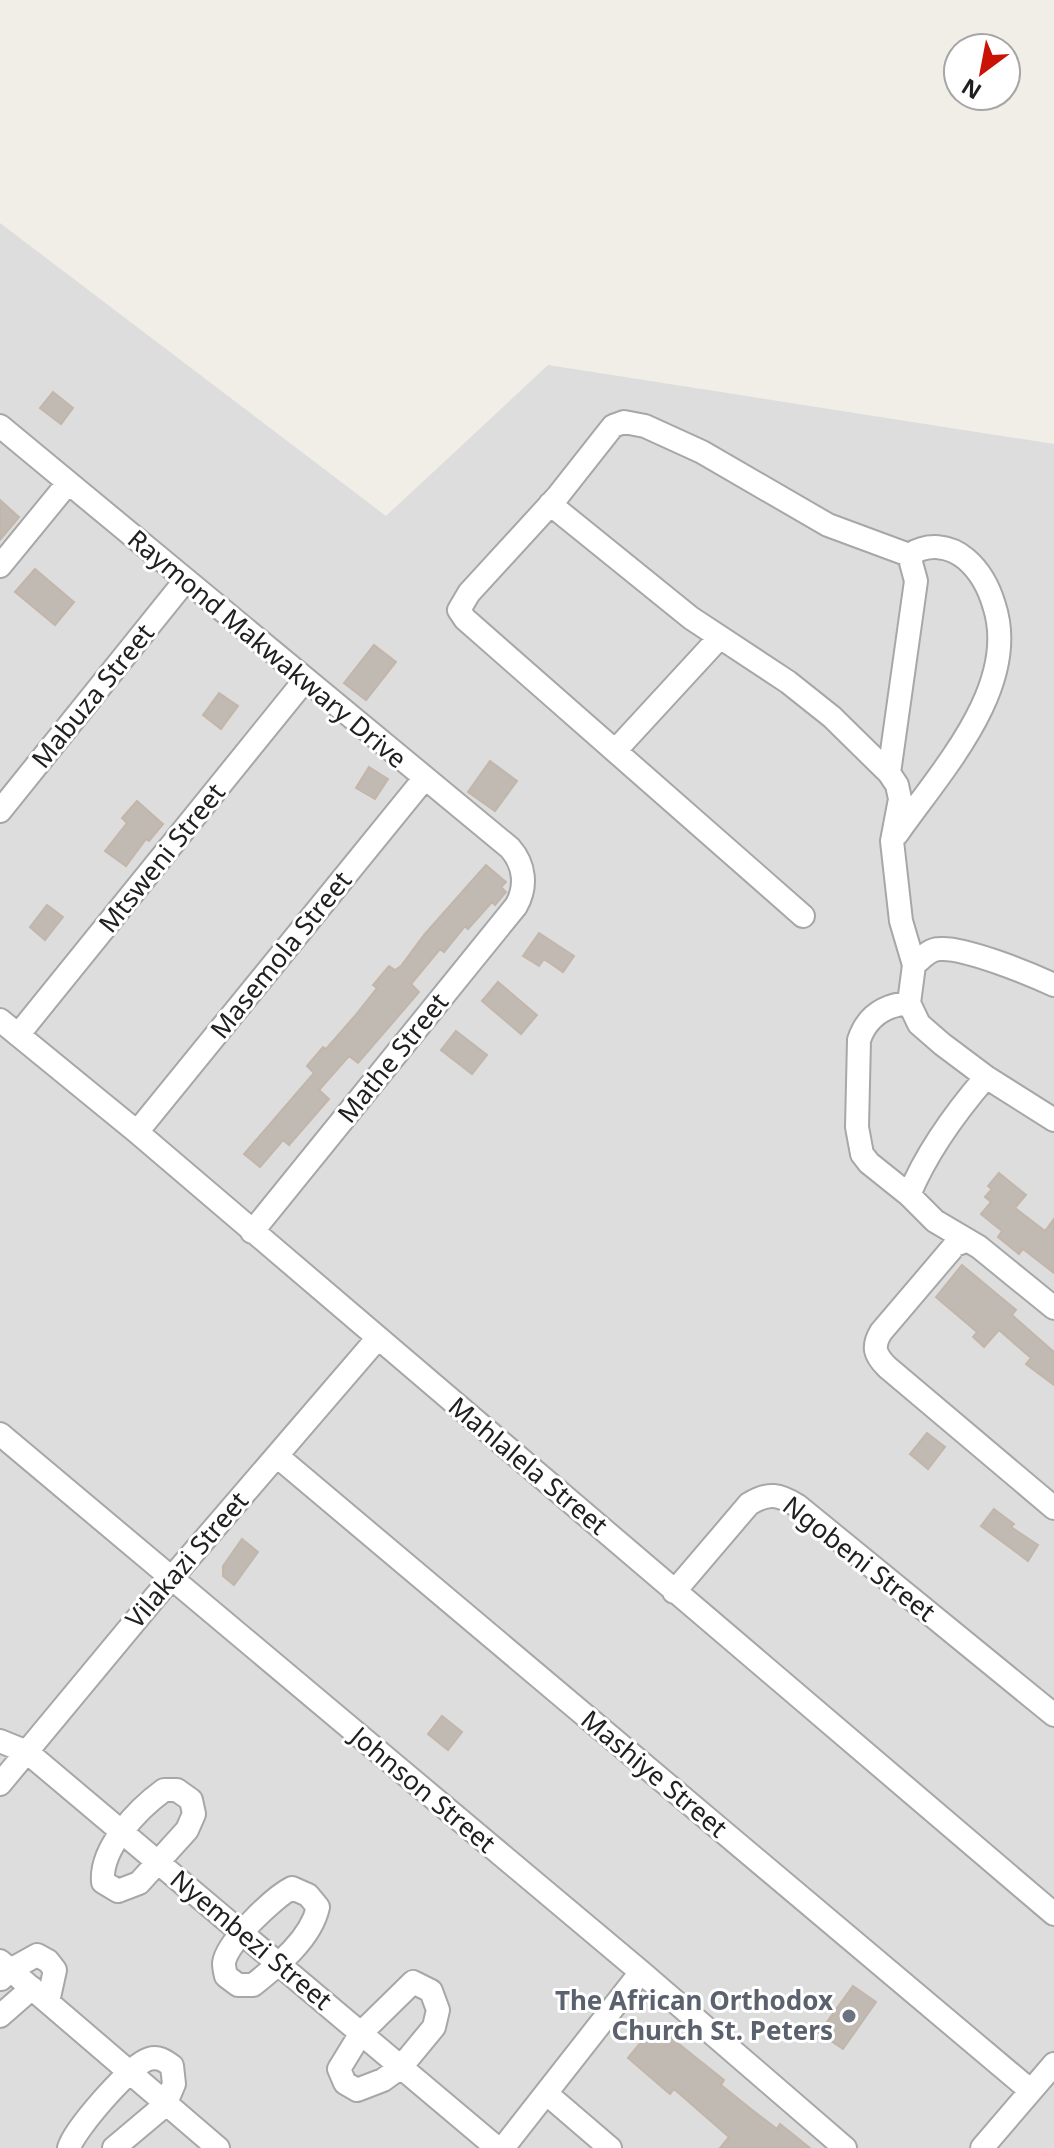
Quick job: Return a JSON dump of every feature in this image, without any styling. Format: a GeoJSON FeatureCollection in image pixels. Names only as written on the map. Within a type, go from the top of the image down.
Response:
{"type":"FeatureCollection","features":[{"type":"Feature","properties":{"kind":"street"},"geometry":{"type":"LineString","coordinates":[[803,916],[465,619],[459,610],[469,593],[550,504],[613,426],[624,422],[645,426],[702,452],[828,525],[909,555],[915,569],[915,595],[889,773]]}},
{"type":"Feature","properties":{"kind":"street","name":"Raymond Makwakwary Drive"},"geometry":{"type":"LineString","coordinates":[[0,426],[514,853],[521,864],[523,879]]}},
{"type":"Feature","properties":{"kind":"street"},"geometry":{"type":"LineString","coordinates":[[0,566],[68,483]]}},
{"type":"Feature","properties":{"kind":"street"},"geometry":{"type":"LineString","coordinates":[[550,504],[691,618],[788,682],[832,717],[889,773],[897,785],[900,799],[892,841],[901,921],[914,965],[909,1003],[919,1024],[986,1077],[1054,1120]]}},
{"type":"Feature","properties":{"kind":"street"},"geometry":{"type":"LineString","coordinates":[[892,841],[973,726],[986,700],[998,660],[1000,639],[999,617],[989,590],[977,570],[964,558],[951,550],[936,547],[920,548],[909,555]]}},
{"type":"Feature","properties":{"kind":"street","name":"Mabuza Street"},"geometry":{"type":"LineString","coordinates":[[0,811],[185,581]]}},
{"type":"Feature","properties":{"kind":"street"},"geometry":{"type":"LineString","coordinates":[[615,751],[720,637]]}},
{"type":"Feature","properties":{"kind":"street","name":"Mtsweni Street"},"geometry":{"type":"LineString","coordinates":[[18,1035],[305,680]]}},
{"type":"Feature","properties":{"kind":"street","name":"Masemola Street"},"geometry":{"type":"LineString","coordinates":[[137,1132],[424,779]]}},
{"type":"Feature","properties":{"kind":"street","name":"Mathe Street"},"geometry":{"type":"LineString","coordinates":[[252,1232],[516,906],[523,879]]}},
{"type":"Feature","properties":{"kind":"street"},"geometry":{"type":"LineString","coordinates":[[914,965],[932,950],[953,950],[1054,985]]}},
{"type":"Feature","properties":{"kind":"street"},"geometry":{"type":"LineString","coordinates":[[909,1003],[891,1005],[878,1012],[863,1029],[859,1040],[857,1127],[862,1154],[935,1221],[979,1247],[1054,1308]]}},
{"type":"Feature","properties":{"kind":"street","name":"Mahlalela Street"},"geometry":{"type":"LineString","coordinates":[[0,1020],[137,1132],[1054,1914]]}},
{"type":"Feature","properties":{"kind":"street"},"geometry":{"type":"LineString","coordinates":[[909,1195],[956,1112],[986,1077]]}},
{"type":"Feature","properties":{"kind":"street"},"geometry":{"type":"LineString","coordinates":[[966,1241],[955,1245],[881,1332],[875,1350],[887,1367],[1054,1508]]}},
{"type":"Feature","properties":{"kind":"street","name":"Vilakazi Street"},"geometry":{"type":"LineString","coordinates":[[0,1784],[171,1578],[377,1339]]}},
{"type":"Feature","properties":{"kind":"street","name":"Johnson Street"},"geometry":{"type":"LineString","coordinates":[[4,1446],[171,1578],[641,1972],[845,2148]]}},
{"type":"Feature","properties":{"kind":"street","name":"Mashiye Street"},"geometry":{"type":"LineString","coordinates":[[277,1456],[1031,2091]]}},
{"type":"Feature","properties":{"kind":"street","name":"Ngobeni Street"},"geometry":{"type":"LineString","coordinates":[[674,1592],[749,1504],[763,1495],[776,1494],[798,1506],[1054,1715]]}},
{"type":"Feature","properties":{"kind":"street","name":"Nyembezi Street"},"geometry":{"type":"LineString","coordinates":[[0,1741],[27,1752],[500,2148]]}},
{"type":"Feature","properties":{"kind":"street"},"geometry":{"type":"LineString","coordinates":[[164,1790],[177,1790],[191,1800],[194,1814],[187,1830],[139,1883],[118,1891],[103,1882],[102,1868],[122,1832],[164,1790]]}},
{"type":"Feature","properties":{"kind":"street"},"geometry":{"type":"LineString","coordinates":[[292,1888],[308,1895],[318,1907],[315,1922],[279,1964],[253,1985],[238,1985],[226,1976],[224,1961],[242,1933],[280,1894],[292,1888]]}},
{"type":"Feature","properties":{"kind":"street"},"geometry":{"type":"LineString","coordinates":[[0,2016],[40,1995],[55,1970],[48,1961],[37,1955],[3,1970]]}},
{"type":"Feature","properties":{"kind":"street"},"geometry":{"type":"LineString","coordinates":[[3,1970],[40,1995],[218,2148]]}},
{"type":"Feature","properties":{"kind":"street"},"geometry":{"type":"LineString","coordinates":[[500,2148],[547,2094],[641,1972]]}},
{"type":"Feature","properties":{"kind":"street"},"geometry":{"type":"LineString","coordinates":[[413,1982],[431,1991],[438,2010],[434,2027],[401,2067],[383,2080],[357,2090],[345,2083],[339,2069],[361,2033],[413,1982]]}},
{"type":"Feature","properties":{"kind":"street"},"geometry":{"type":"LineString","coordinates":[[69,2148],[76,2134],[129,2072],[147,2059],[160,2058],[172,2066],[174,2084],[165,2105],[114,2148]]}},
{"type":"Feature","properties":{"kind":"street"},"geometry":{"type":"LineString","coordinates":[[982,2148],[1054,2064]]}},
{"type":"Feature","properties":{"kind":"street"},"geometry":{"type":"LineString","coordinates":[[547,2094],[610,2148]]}},
{"type":"Feature","properties":{"kind":"shaded area"},"geometry":{"type":"Polygon","coordinates":[[[0,223],[386,516],[548,365],[1054,444],[1054,2148],[0,2148],[0,223]]]}},
{"type":"Feature","properties":{"kind":"building"},"geometry":{"type":"Polygon","coordinates":[[[53,392],[73,408],[61,424],[40,408],[53,392]]]}},
{"type":"Feature","properties":{"kind":"building"},"geometry":{"type":"Polygon","coordinates":[[[0,500],[19,517],[0,540],[0,500]]]}},
{"type":"Feature","properties":{"kind":"building"},"geometry":{"type":"Polygon","coordinates":[[[35,569],[74,602],[55,625],[15,592],[35,569]]]}},
{"type":"Feature","properties":{"kind":"building"},"geometry":{"type":"Polygon","coordinates":[[[374,645],[396,662],[366,700],[344,683],[374,645]]]}},
{"type":"Feature","properties":{"kind":"building"},"geometry":{"type":"Polygon","coordinates":[[[219,693],[238,706],[221,729],[203,715],[219,693]]]}},
{"type":"Feature","properties":{"kind":"building"},"geometry":{"type":"Polygon","coordinates":[[[490,761],[517,781],[495,811],[468,792],[490,761]]]}},
{"type":"Feature","properties":{"kind":"building"},"geometry":{"type":"Polygon","coordinates":[[[369,767],[388,779],[375,799],[356,788],[369,767]]]}},
{"type":"Feature","properties":{"kind":"building"},"geometry":{"type":"Polygon","coordinates":[[[137,801],[163,824],[149,841],[146,839],[126,866],[105,851],[127,823],[122,818],[137,801]]]}},
{"type":"Feature","properties":{"kind":"building"},"geometry":{"type":"Polygon","coordinates":[[[486,865],[506,882],[501,887],[506,892],[495,905],[492,902],[468,929],[465,926],[444,952],[440,949],[411,984],[419,992],[358,1063],[349,1056],[319,1090],[329,1099],[289,1145],[283,1140],[260,1167],[244,1154],[314,1073],[307,1066],[354,1017],[377,988],[373,985],[389,966],[395,970],[401,966],[486,865]]]}},
{"type":"Feature","properties":{"kind":"building"},"geometry":{"type":"Polygon","coordinates":[[[47,905],[63,917],[45,940],[30,927],[47,905]]]}},
{"type":"Feature","properties":{"kind":"building"},"geometry":{"type":"Polygon","coordinates":[[[539,933],[574,956],[563,972],[544,959],[539,966],[523,956],[539,933]]]}},
{"type":"Feature","properties":{"kind":"building"},"geometry":{"type":"Polygon","coordinates":[[[498,982],[537,1015],[521,1034],[482,1001],[498,982]]]}},
{"type":"Feature","properties":{"kind":"building"},"geometry":{"type":"Polygon","coordinates":[[[456,1031],[487,1055],[472,1074],[441,1050],[456,1031]]]}},
{"type":"Feature","properties":{"kind":"building"},"geometry":{"type":"Polygon","coordinates":[[[999,1173],[1026,1195],[1015,1208],[1045,1231],[1054,1219],[1054,1273],[1023,1249],[1019,1254],[998,1237],[1002,1231],[981,1214],[991,1202],[985,1197],[992,1189],[988,1186],[999,1173]]]}},
{"type":"Feature","properties":{"kind":"building"},"geometry":{"type":"Polygon","coordinates":[[[962,1265],[1016,1310],[1012,1315],[1054,1352],[1054,1385],[1026,1364],[1031,1358],[999,1330],[984,1347],[973,1337],[977,1332],[936,1297],[962,1265]]]}},
{"type":"Feature","properties":{"kind":"building"},"geometry":{"type":"Polygon","coordinates":[[[927,1433],[945,1447],[928,1469],[910,1454],[927,1433]]]}},
{"type":"Feature","properties":{"kind":"building"},"geometry":{"type":"Polygon","coordinates":[[[994,1509],[1014,1524],[1011,1527],[1038,1545],[1028,1561],[981,1526],[994,1509]]]}},
{"type":"Feature","properties":{"kind":"building"},"geometry":{"type":"Polygon","coordinates":[[[242,1539],[258,1552],[234,1585],[223,1576],[223,1566],[242,1539]]]}},
{"type":"Feature","properties":{"kind":"building"},"geometry":{"type":"Polygon","coordinates":[[[442,1716],[462,1732],[448,1750],[428,1734],[442,1716]]]}},
{"type":"Feature","properties":{"kind":"building","name":"The African Orthodox Church St. Peters"},"geometry":{"type":"Polygon","coordinates":[[[853,1986],[876,2002],[843,2049],[819,2033],[853,1986]]]}},
{"type":"Feature","properties":{"kind":"building"},"geometry":{"type":"Polygon","coordinates":[[[655,2025],[724,2080],[721,2085],[751,2109],[777,2129],[780,2124],[810,2148],[720,2148],[729,2137],[674,2089],[670,2094],[628,2058],[655,2025]]]}},
{"type":"Feature","properties":{"kind":"place","name":"The African Orthodox Church St. Peters"},"geometry":{"type":"Point","coordinates":[849,2016]}}]}
